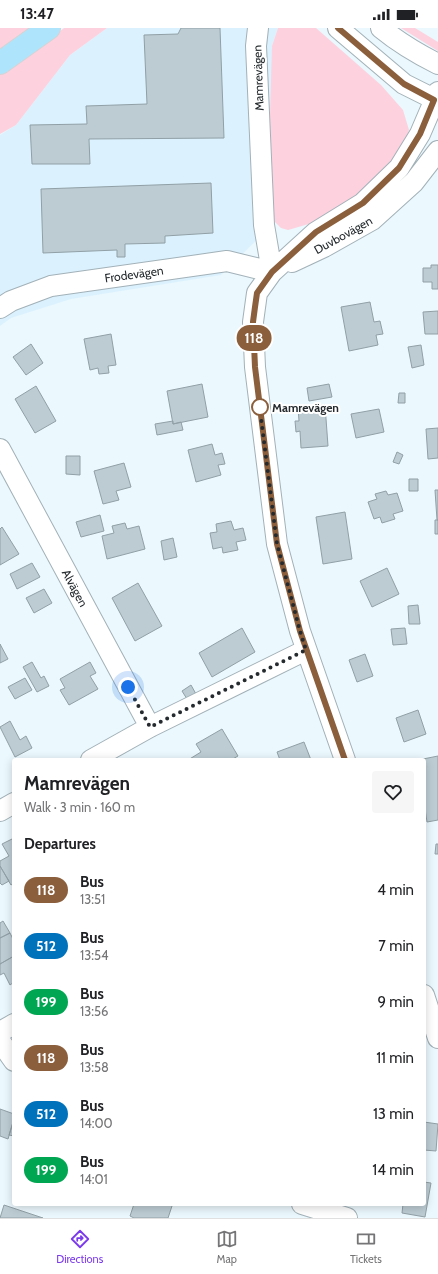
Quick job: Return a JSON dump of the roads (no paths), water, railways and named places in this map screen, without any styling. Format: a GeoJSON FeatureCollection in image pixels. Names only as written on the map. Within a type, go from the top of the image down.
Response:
{"type":"FeatureCollection","features":[{"type":"Feature","properties":{"kind":"main road"},"geometry":{"type":"LineString","coordinates":[[0,63],[49,28]]}},
{"type":"Feature","properties":{"kind":"street","name":"Mamrevägen"},"geometry":{"type":"LineString","coordinates":[[258,28],[256,46],[264,225],[272,272]]}},
{"type":"Feature","properties":{"kind":"street"},"geometry":{"type":"LineString","coordinates":[[338,28],[404,84],[437,98]]}},
{"type":"Feature","properties":{"kind":"street"},"geometry":{"type":"LineString","coordinates":[[381,28],[396,39],[438,64]]}},
{"type":"Feature","properties":{"kind":"street","name":"Duvbovägen"},"geometry":{"type":"LineString","coordinates":[[344,758],[300,631],[277,544],[255,367],[253,322],[257,293],[272,272],[316,232],[363,203],[399,168],[420,134],[437,98]]}},
{"type":"Feature","properties":{"kind":"street","name":"Duvbovägen"},"geometry":{"type":"LineString","coordinates":[[272,272],[372,220],[414,182],[438,151]]}},
{"type":"Feature","properties":{"kind":"street","name":"Frodevägen"},"geometry":{"type":"LineString","coordinates":[[0,308],[11,301],[51,286],[219,262],[227,261],[272,272]]}},
{"type":"Feature","properties":{"kind":"street","name":"Alvägen"},"geometry":{"type":"LineString","coordinates":[[0,449],[150,727]]}},
{"type":"Feature","properties":{"kind":"street"},"geometry":{"type":"LineString","coordinates":[[95,758],[150,727],[306,650]]}},
{"type":"Feature","properties":{"kind":"street"},"geometry":{"type":"LineString","coordinates":[[0,811],[12,804]]}},
{"type":"Feature","properties":{"kind":"street"},"geometry":{"type":"LineString","coordinates":[[426,1001],[438,1038]]}},
{"type":"Feature","properties":{"kind":"street"},"geometry":{"type":"LineString","coordinates":[[0,1032],[12,1025]]}},
{"type":"Feature","properties":{"kind":"street"},"geometry":{"type":"LineString","coordinates":[[0,1041],[12,1058]]}},
{"type":"Feature","properties":{"kind":"street"},"geometry":{"type":"LineString","coordinates":[[308,1206],[347,1218]]}},
{"type":"Feature","properties":{"kind":"place","name":"Mamrevägen"},"geometry":{"type":"Point","coordinates":[260,407]}}]}
